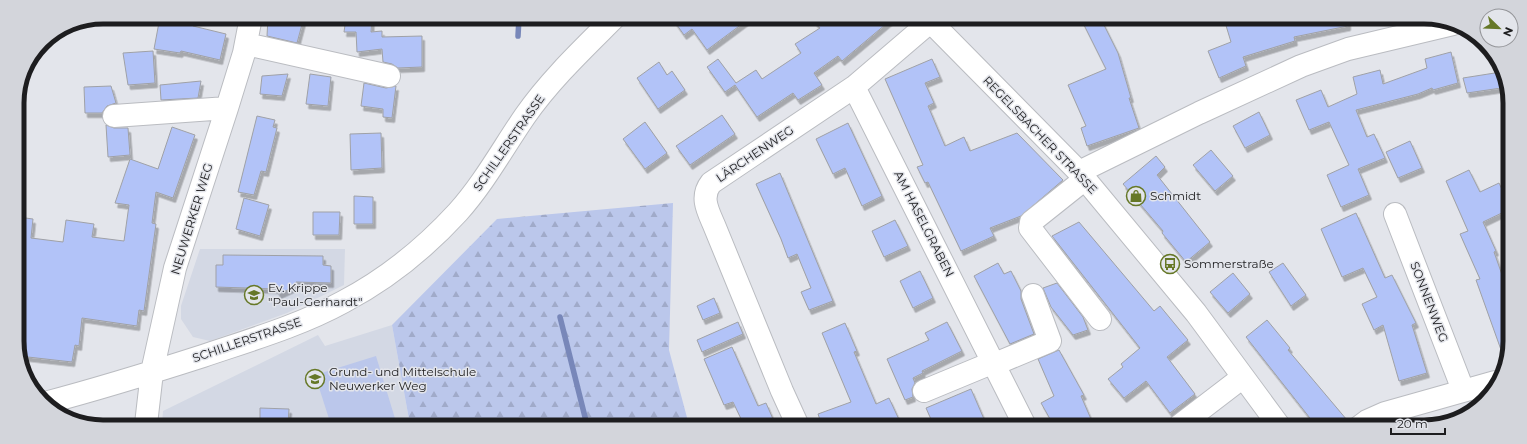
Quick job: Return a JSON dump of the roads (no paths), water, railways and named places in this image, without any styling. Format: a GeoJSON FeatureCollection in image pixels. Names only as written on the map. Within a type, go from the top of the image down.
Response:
{"type":"FeatureCollection","features":[{"type":"Feature","properties":{"kind":"street","name":"NEUWERKER WEG"},"geometry":{"type":"LineString","coordinates":[[146,420],[152,372],[175,268],[227,108],[246,44],[250,24]]}},
{"type":"Feature","properties":{"kind":"street","name":"SCHILLERSTRASSE"},"geometry":{"type":"LineString","coordinates":[[52,402],[152,372],[296,324],[342,303],[373,284],[402,263],[458,212],[480,185],[526,114],[565,67],[608,24]]}},
{"type":"Feature","properties":{"kind":"street","name":"LÄRCHENWEG"},"geometry":{"type":"LineString","coordinates":[[795,420],[717,232],[705,196],[707,189],[711,184],[854,87],[925,24]]}},
{"type":"Feature","properties":{"kind":"street","name":"REGELSBACHER STRASSE"},"geometry":{"type":"LineString","coordinates":[[933,24],[1082,175],[1196,313],[1275,420]]}},
{"type":"Feature","properties":{"kind":"street"},"geometry":{"type":"LineString","coordinates":[[1100,319],[1030,228],[1031,222],[1082,175],[1199,112],[1301,66],[1348,49],[1442,27]]}},
{"type":"Feature","properties":{"kind":"street"},"geometry":{"type":"LineString","coordinates":[[246,44],[389,76]]}},
{"type":"Feature","properties":{"kind":"street","name":"AM HASELGRABEN"},"geometry":{"type":"LineString","coordinates":[[854,87],[1022,420]]}},
{"type":"Feature","properties":{"kind":"street"},"geometry":{"type":"LineString","coordinates":[[114,116],[227,108]]}},
{"type":"Feature","properties":{"kind":"street","name":"SONNENWEG"},"geometry":{"type":"LineString","coordinates":[[1395,214],[1462,390]]}},
{"type":"Feature","properties":{"kind":"street"},"geometry":{"type":"LineString","coordinates":[[924,391],[1050,341],[1033,295]]}},
{"type":"Feature","properties":{"kind":"street"},"geometry":{"type":"LineString","coordinates":[[1187,420],[1243,377]]}},
{"type":"Feature","properties":{"kind":"street"},"geometry":{"type":"LineString","coordinates":[[1369,420],[1385,413],[1491,383]]}},
{"type":"Feature","properties":{"kind":"waterway"},"geometry":{"type":"LineString","coordinates":[[518,36],[519,24]]}},
{"type":"Feature","properties":{"kind":"waterway"},"geometry":{"type":"LineString","coordinates":[[560,317],[586,420]]}},
{"type":"Feature","properties":{"kind":"place","name":"Schmidt"},"geometry":{"type":"Point","coordinates":[1136,196]}},
{"type":"Feature","properties":{"kind":"place","name":"Sommerstraße"},"geometry":{"type":"Point","coordinates":[1170,264]}},
{"type":"Feature","properties":{"kind":"place","name":"Ev. Krippe \"Paul-Gerhardt\""},"geometry":{"type":"Point","coordinates":[254,295]}},
{"type":"Feature","properties":{"kind":"place","name":"Grund- und Mittelschule Neuwerker Weg"},"geometry":{"type":"Point","coordinates":[315,379]}}]}
